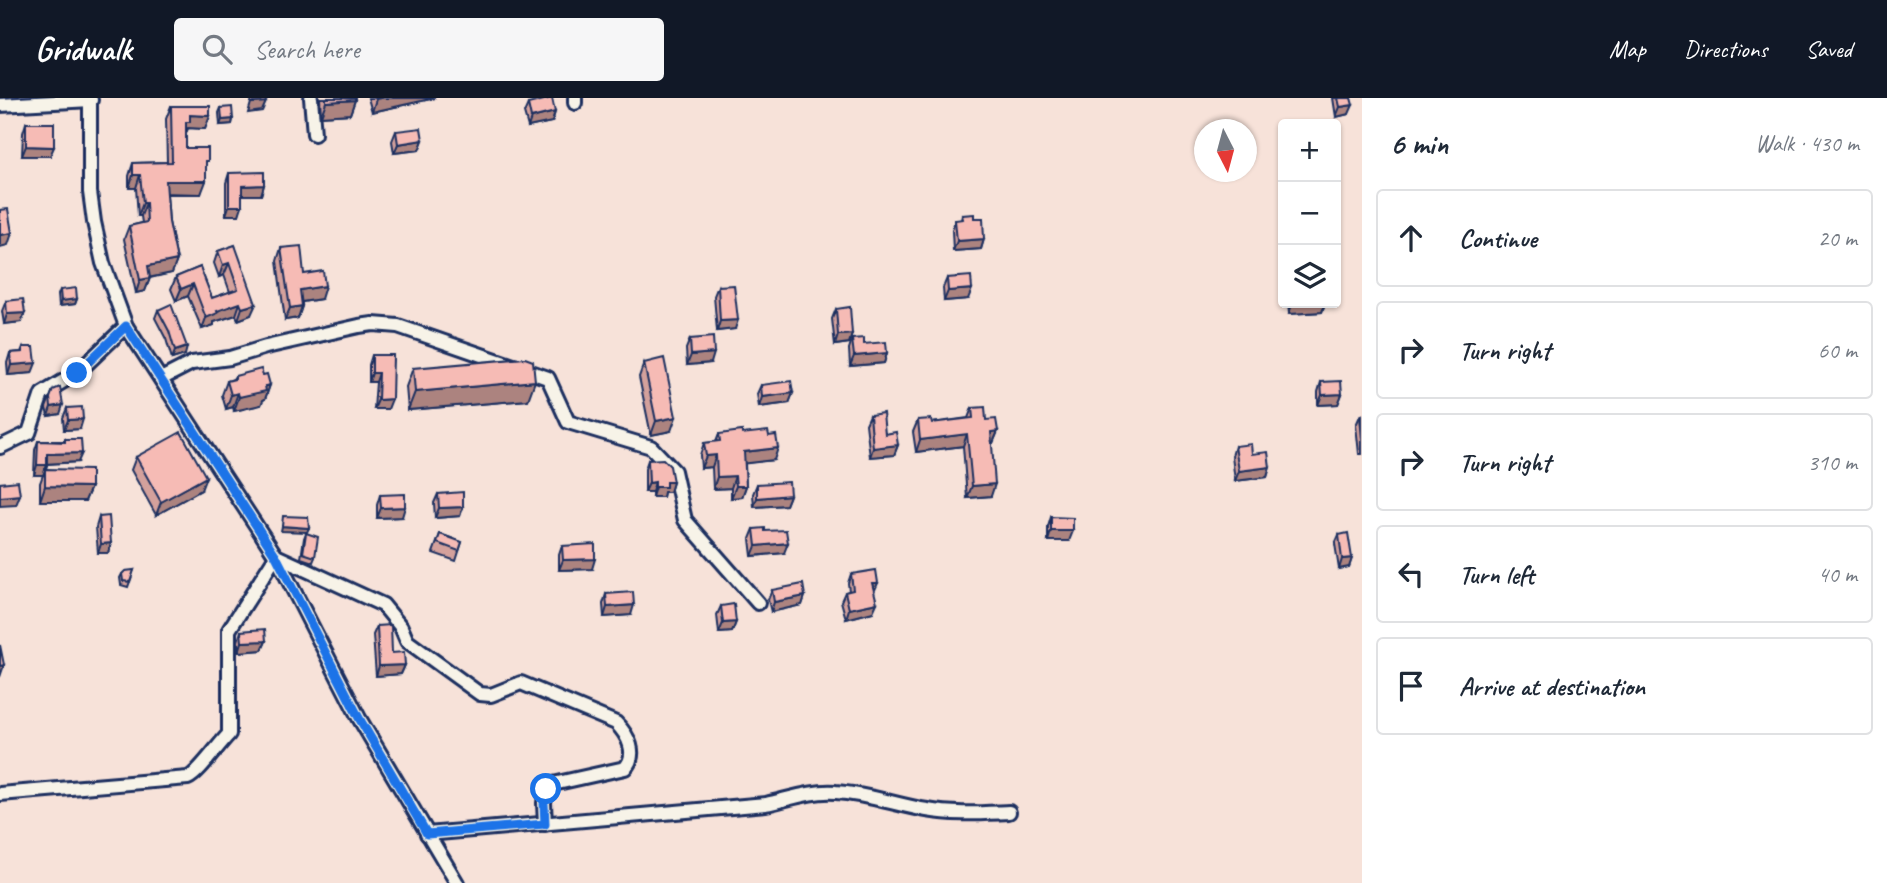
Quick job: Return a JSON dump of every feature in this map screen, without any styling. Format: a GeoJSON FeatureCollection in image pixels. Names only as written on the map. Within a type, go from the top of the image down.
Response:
{"type":"FeatureCollection","features":[{"type":"Feature","properties":{"kind":"street"},"geometry":{"type":"LineString","coordinates":[[311,98],[314,134]]}},
{"type":"Feature","properties":{"kind":"street"},"geometry":{"type":"LineString","coordinates":[[0,106],[90,99],[90,192],[94,222],[103,263],[126,326],[276,556],[359,718],[457,883]]}},
{"type":"Feature","properties":{"kind":"street"},"geometry":{"type":"LineString","coordinates":[[161,379],[192,363],[230,358],[266,347],[373,324],[398,326],[548,378],[568,422],[651,447],[674,471],[685,520],[758,603]]}},
{"type":"Feature","properties":{"kind":"street"},"geometry":{"type":"LineString","coordinates":[[0,447],[29,433],[41,394],[77,373],[126,326]]}},
{"type":"Feature","properties":{"kind":"street"},"geometry":{"type":"LineString","coordinates":[[0,794],[188,778],[196,775],[211,752],[229,734],[229,629],[276,556]]}},
{"type":"Feature","properties":{"kind":"street"},"geometry":{"type":"LineString","coordinates":[[276,556],[383,605],[401,627],[407,641],[481,694],[491,695],[521,682],[616,723],[624,731],[630,746],[630,763],[625,768],[553,784],[546,789],[545,824]]}},
{"type":"Feature","properties":{"kind":"street"},"geometry":{"type":"LineString","coordinates":[[427,834],[766,804],[815,793],[834,792],[897,802],[927,810],[968,814],[1009,812]]}},
{"type":"Feature","properties":{"kind":"building"},"geometry":{"type":"Polygon","coordinates":[[[252,98],[265,98],[266,102],[251,103],[252,98]]]}},
{"type":"Feature","properties":{"kind":"building"},"geometry":{"type":"Polygon","coordinates":[[[326,98],[355,98],[355,100],[326,102],[326,98]]]}},
{"type":"Feature","properties":{"kind":"building"},"geometry":{"type":"Polygon","coordinates":[[[552,98],[555,112],[531,118],[528,104],[552,98]]]}},
{"type":"Feature","properties":{"kind":"building"},"geometry":{"type":"Polygon","coordinates":[[[1338,98],[1351,98],[1353,105],[1340,107],[1338,98]]]}},
{"type":"Feature","properties":{"kind":"building"},"geometry":{"type":"Polygon","coordinates":[[[171,106],[210,106],[210,116],[190,115],[190,122],[186,122],[186,148],[208,148],[206,181],[166,181],[169,222],[177,260],[148,266],[150,278],[140,280],[129,226],[147,222],[146,203],[143,203],[140,175],[133,175],[133,163],[172,162],[171,106]]]}},
{"type":"Feature","properties":{"kind":"building"},"geometry":{"type":"Polygon","coordinates":[[[232,107],[233,119],[222,120],[221,108],[232,107]]]}},
{"type":"Feature","properties":{"kind":"building"},"geometry":{"type":"Polygon","coordinates":[[[26,123],[54,123],[54,147],[26,146],[26,123]]]}},
{"type":"Feature","properties":{"kind":"building"},"geometry":{"type":"Polygon","coordinates":[[[421,128],[423,140],[398,144],[396,131],[421,128]]]}},
{"type":"Feature","properties":{"kind":"building"},"geometry":{"type":"Polygon","coordinates":[[[264,172],[264,185],[242,186],[242,206],[229,206],[229,173],[264,172]]]}},
{"type":"Feature","properties":{"kind":"building"},"geometry":{"type":"Polygon","coordinates":[[[8,209],[12,233],[0,235],[0,210],[8,209]]]}},
{"type":"Feature","properties":{"kind":"building"},"geometry":{"type":"Polygon","coordinates":[[[974,214],[974,218],[983,218],[984,239],[957,241],[955,220],[963,219],[962,215],[974,214]]]}},
{"type":"Feature","properties":{"kind":"building"},"geometry":{"type":"Polygon","coordinates":[[[235,245],[256,304],[242,308],[240,303],[206,318],[193,284],[181,289],[176,277],[200,267],[212,298],[238,289],[229,263],[223,265],[218,251],[235,245]]]}},
{"type":"Feature","properties":{"kind":"building"},"geometry":{"type":"Polygon","coordinates":[[[301,246],[304,274],[323,271],[325,286],[300,290],[302,306],[290,308],[281,248],[301,246]]]}},
{"type":"Feature","properties":{"kind":"building"},"geometry":{"type":"Polygon","coordinates":[[[971,276],[972,289],[948,291],[947,278],[971,276]]]}},
{"type":"Feature","properties":{"kind":"building"},"geometry":{"type":"Polygon","coordinates":[[[734,285],[738,320],[720,321],[718,286],[734,285]]]}},
{"type":"Feature","properties":{"kind":"building"},"geometry":{"type":"Polygon","coordinates":[[[76,288],[77,299],[61,301],[60,290],[76,288]]]}},
{"type":"Feature","properties":{"kind":"building"},"geometry":{"type":"Polygon","coordinates":[[[23,299],[25,313],[7,314],[6,301],[23,299]]]}},
{"type":"Feature","properties":{"kind":"building"},"geometry":{"type":"Polygon","coordinates":[[[171,304],[187,347],[175,351],[169,331],[158,310],[171,304]]]}},
{"type":"Feature","properties":{"kind":"building"},"geometry":{"type":"Polygon","coordinates":[[[850,307],[852,334],[838,335],[836,309],[850,307]]]}},
{"type":"Feature","properties":{"kind":"building"},"geometry":{"type":"Polygon","coordinates":[[[713,337],[714,353],[691,355],[690,339],[713,337]]]}},
{"type":"Feature","properties":{"kind":"building"},"geometry":{"type":"Polygon","coordinates":[[[864,338],[864,344],[886,342],[887,353],[854,356],[852,339],[864,338]]]}},
{"type":"Feature","properties":{"kind":"building"},"geometry":{"type":"Polygon","coordinates":[[[23,347],[34,347],[36,363],[11,365],[10,353],[23,352],[23,347]]]}},
{"type":"Feature","properties":{"kind":"building"},"geometry":{"type":"Polygon","coordinates":[[[372,355],[393,355],[392,399],[378,400],[379,373],[372,373],[372,355]]]}},
{"type":"Feature","properties":{"kind":"building"},"geometry":{"type":"Polygon","coordinates":[[[525,358],[533,361],[535,381],[415,392],[413,368],[525,358]]]}},
{"type":"Feature","properties":{"kind":"building"},"geometry":{"type":"Polygon","coordinates":[[[664,358],[676,417],[656,421],[644,363],[664,358]]]}},
{"type":"Feature","properties":{"kind":"building"},"geometry":{"type":"Polygon","coordinates":[[[261,369],[263,375],[267,374],[270,385],[265,386],[266,391],[239,397],[238,393],[231,395],[227,381],[261,369]]]}},
{"type":"Feature","properties":{"kind":"building"},"geometry":{"type":"Polygon","coordinates":[[[791,381],[793,393],[762,397],[761,385],[791,381]]]}},
{"type":"Feature","properties":{"kind":"building"},"geometry":{"type":"Polygon","coordinates":[[[1341,381],[1342,394],[1322,395],[1321,382],[1341,381]]]}},
{"type":"Feature","properties":{"kind":"building"},"geometry":{"type":"Polygon","coordinates":[[[60,387],[63,405],[51,407],[53,390],[60,387]]]}},
{"type":"Feature","properties":{"kind":"building"},"geometry":{"type":"Polygon","coordinates":[[[82,407],[83,419],[68,420],[67,408],[82,407]]]}},
{"type":"Feature","properties":{"kind":"building"},"geometry":{"type":"Polygon","coordinates":[[[985,407],[986,420],[996,419],[998,431],[991,432],[995,484],[972,486],[967,434],[920,440],[918,420],[931,419],[932,423],[973,418],[972,408],[985,407]]]}},
{"type":"Feature","properties":{"kind":"building"},"geometry":{"type":"Polygon","coordinates":[[[883,413],[885,434],[896,432],[898,445],[873,448],[870,415],[883,413]]]}},
{"type":"Feature","properties":{"kind":"building"},"geometry":{"type":"Polygon","coordinates":[[[742,431],[742,434],[768,431],[769,436],[776,435],[778,448],[744,452],[746,486],[736,486],[735,476],[717,477],[716,455],[706,456],[704,443],[720,441],[719,434],[742,431]]]}},
{"type":"Feature","properties":{"kind":"building"},"geometry":{"type":"Polygon","coordinates":[[[181,432],[206,477],[161,502],[136,457],[181,432]]]}},
{"type":"Feature","properties":{"kind":"building"},"geometry":{"type":"Polygon","coordinates":[[[65,439],[81,439],[82,453],[47,454],[47,465],[37,465],[38,441],[65,442],[65,439]]]}},
{"type":"Feature","properties":{"kind":"building"},"geometry":{"type":"Polygon","coordinates":[[[1251,444],[1252,454],[1268,452],[1270,467],[1239,471],[1235,446],[1251,444]]]}},
{"type":"Feature","properties":{"kind":"building"},"geometry":{"type":"Polygon","coordinates":[[[663,459],[670,466],[673,482],[666,482],[666,487],[655,487],[655,482],[649,483],[648,460],[663,459]]]}},
{"type":"Feature","properties":{"kind":"building"},"geometry":{"type":"Polygon","coordinates":[[[45,469],[91,470],[91,487],[45,486],[45,469]]]}},
{"type":"Feature","properties":{"kind":"building"},"geometry":{"type":"Polygon","coordinates":[[[18,481],[20,495],[0,497],[0,483],[18,481]]]}},
{"type":"Feature","properties":{"kind":"building"},"geometry":{"type":"Polygon","coordinates":[[[789,482],[790,495],[757,498],[757,484],[789,482]]]}},
{"type":"Feature","properties":{"kind":"building"},"geometry":{"type":"Polygon","coordinates":[[[463,492],[463,507],[439,508],[438,494],[463,492]]]}},
{"type":"Feature","properties":{"kind":"building"},"geometry":{"type":"Polygon","coordinates":[[[405,494],[405,507],[381,508],[380,495],[405,494]]]}},
{"type":"Feature","properties":{"kind":"building"},"geometry":{"type":"Polygon","coordinates":[[[109,516],[111,543],[101,544],[99,517],[109,516]]]}},
{"type":"Feature","properties":{"kind":"building"},"geometry":{"type":"Polygon","coordinates":[[[283,516],[308,517],[309,528],[282,526],[283,516]]]}},
{"type":"Feature","properties":{"kind":"building"},"geometry":{"type":"Polygon","coordinates":[[[1051,517],[1073,518],[1073,531],[1051,531],[1051,517]]]}},
{"type":"Feature","properties":{"kind":"building"},"geometry":{"type":"Polygon","coordinates":[[[765,528],[765,531],[786,530],[788,543],[756,546],[754,529],[765,528]]]}},
{"type":"Feature","properties":{"kind":"building"},"geometry":{"type":"Polygon","coordinates":[[[306,533],[318,537],[315,557],[303,553],[306,533]]]}},
{"type":"Feature","properties":{"kind":"building"},"geometry":{"type":"Polygon","coordinates":[[[1348,533],[1352,558],[1342,559],[1339,535],[1348,533]]]}},
{"type":"Feature","properties":{"kind":"building"},"geometry":{"type":"Polygon","coordinates":[[[440,534],[462,542],[459,551],[437,543],[440,534]]]}},
{"type":"Feature","properties":{"kind":"building"},"geometry":{"type":"Polygon","coordinates":[[[595,544],[595,559],[563,560],[562,546],[595,544]]]}},
{"type":"Feature","properties":{"kind":"building"},"geometry":{"type":"Polygon","coordinates":[[[134,570],[130,582],[123,581],[122,574],[125,571],[134,570]]]}},
{"type":"Feature","properties":{"kind":"building"},"geometry":{"type":"Polygon","coordinates":[[[876,570],[878,583],[872,583],[877,603],[849,609],[845,592],[853,590],[851,574],[876,570]]]}},
{"type":"Feature","properties":{"kind":"building"},"geometry":{"type":"Polygon","coordinates":[[[803,584],[805,596],[774,602],[772,590],[803,584]]]}},
{"type":"Feature","properties":{"kind":"building"},"geometry":{"type":"Polygon","coordinates":[[[633,592],[634,605],[607,607],[606,594],[633,592]]]}},
{"type":"Feature","properties":{"kind":"building"},"geometry":{"type":"Polygon","coordinates":[[[734,604],[736,622],[723,623],[721,606],[734,604]]]}},
{"type":"Feature","properties":{"kind":"building"},"geometry":{"type":"Polygon","coordinates":[[[391,625],[392,653],[404,652],[405,665],[379,666],[377,626],[391,625]]]}},
{"type":"Feature","properties":{"kind":"building"},"geometry":{"type":"Polygon","coordinates":[[[265,629],[266,641],[242,642],[241,631],[265,629]]]}},
{"type":"Feature","properties":{"kind":"building"},"geometry":{"type":"Polygon","coordinates":[[[0,645],[4,665],[0,666],[0,645]]]}},
{"type":"Feature","properties":{"kind":"route"},"geometry":{"type":"LineString","coordinates":[[77,373],[126,326],[276,556],[359,718],[427,834],[545,824],[546,789]]}}]}
